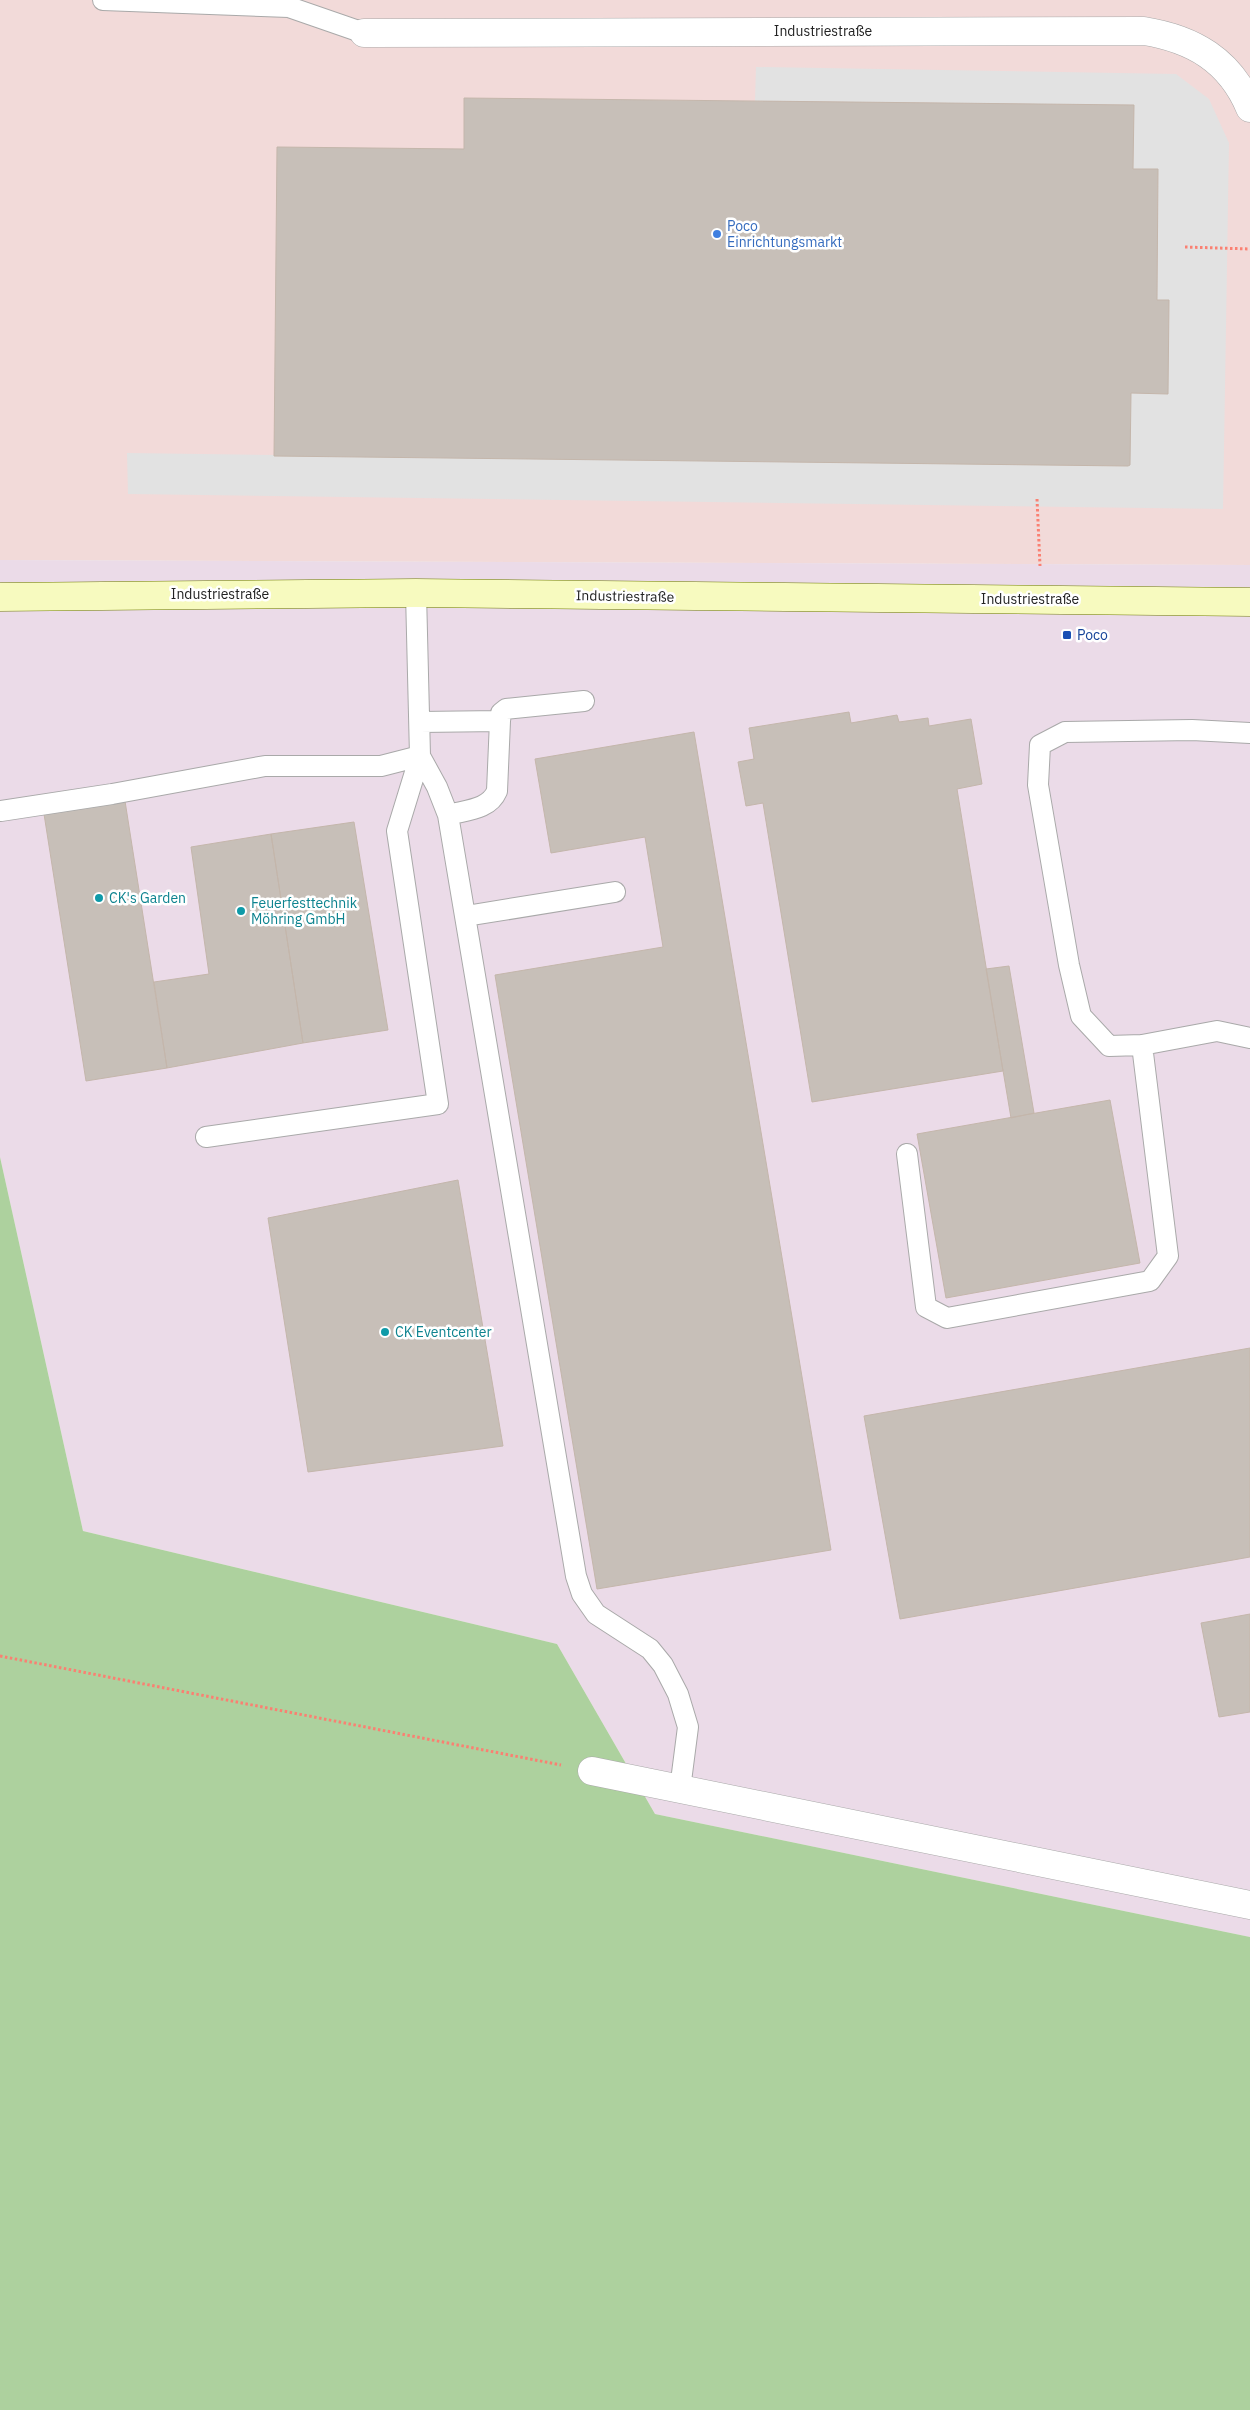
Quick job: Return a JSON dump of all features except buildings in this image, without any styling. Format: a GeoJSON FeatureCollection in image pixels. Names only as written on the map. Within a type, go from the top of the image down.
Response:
{"type":"FeatureCollection","features":[{"type":"Feature","properties":{"kind":"street","name":"Industriestraße"},"geometry":{"type":"LineString","coordinates":[[364,33],[1144,31],[1166,34],[1193,45],[1218,62],[1242,73],[1250,108]]}},
{"type":"Feature","properties":{"kind":"street","name":"Industriestraße"},"geometry":{"type":"LineString","coordinates":[[0,598],[416,592],[835,599],[1250,602]]}},
{"type":"Feature","properties":{"kind":"street"},"geometry":{"type":"LineString","coordinates":[[592,1771],[1250,1905]]}},
{"type":"Feature","properties":{"kind":"lane"},"geometry":{"type":"LineString","coordinates":[[104,0],[289,7],[364,33]]}},
{"type":"Feature","properties":{"kind":"lane"},"geometry":{"type":"LineString","coordinates":[[206,1136],[438,1104],[397,831],[420,756],[416,592]]}},
{"type":"Feature","properties":{"kind":"lane"},"geometry":{"type":"LineString","coordinates":[[448,815],[482,806],[494,798],[497,790],[500,721],[506,709],[584,701]]}},
{"type":"Feature","properties":{"kind":"lane"},"geometry":{"type":"LineString","coordinates":[[420,722],[500,721]]}},
{"type":"Feature","properties":{"kind":"lane"},"geometry":{"type":"LineString","coordinates":[[1250,733],[1192,730],[1065,732],[1040,745],[1038,785],[1069,965],[1082,1016],[1109,1046],[1142,1045],[1217,1031],[1250,1038]]}},
{"type":"Feature","properties":{"kind":"lane"},"geometry":{"type":"LineString","coordinates":[[420,756],[437,787],[448,815],[576,1576],[582,1594],[596,1614],[650,1649],[663,1665],[678,1694],[688,1727],[680,1789]]}},
{"type":"Feature","properties":{"kind":"lane"},"geometry":{"type":"LineString","coordinates":[[1,811],[112,794],[265,766],[381,766],[420,756]]}},
{"type":"Feature","properties":{"kind":"lane"},"geometry":{"type":"LineString","coordinates":[[466,916],[615,892]]}},
{"type":"Feature","properties":{"kind":"lane"},"geometry":{"type":"LineString","coordinates":[[906,1154],[926,1307],[947,1318],[1150,1281],[1168,1256],[1142,1045]]}},
{"type":"Feature","properties":{"kind":"path"},"geometry":{"type":"LineString","coordinates":[[1185,247],[1250,249]]}},
{"type":"Feature","properties":{"kind":"path"},"geometry":{"type":"LineString","coordinates":[[1037,499],[1042,599]]}},
{"type":"Feature","properties":{"kind":"path"},"geometry":{"type":"LineString","coordinates":[[0,1656],[592,1771]]}},
{"type":"Feature","properties":{"kind":"shaded area"},"geometry":{"type":"Polygon","coordinates":[[[0,0],[1250,0],[1250,565],[0,560],[0,0]]]}},
{"type":"Feature","properties":{"kind":"shaded area"},"geometry":{"type":"Polygon","coordinates":[[[756,67],[1176,74],[1209,99],[1229,143],[1223,509],[128,494],[127,453],[1128,466],[1131,393],[1167,394],[1169,300],[1157,300],[1158,170],[1133,169],[1134,105],[755,101],[756,67]]]}},
{"type":"Feature","properties":{"kind":"shaded area"},"geometry":{"type":"Polygon","coordinates":[[[0,560],[1250,565],[1250,1937],[655,1814],[557,1644],[83,1531],[0,1157],[0,560]]]}},
{"type":"Feature","properties":{"kind":"green space"},"geometry":{"type":"Polygon","coordinates":[[[0,1157],[83,1531],[557,1644],[655,1814],[1250,1937],[1250,2410],[0,2410],[0,1157]]]}},
{"type":"Feature","properties":{"kind":"place","name":"Poco Einrichtungsmarkt"},"geometry":{"type":"Point","coordinates":[717,234]}},
{"type":"Feature","properties":{"kind":"place","name":"Poco"},"geometry":{"type":"Point","coordinates":[1067,635]}},
{"type":"Feature","properties":{"kind":"place","name":"CK's Garden"},"geometry":{"type":"Point","coordinates":[99,898]}},
{"type":"Feature","properties":{"kind":"place","name":"Feuerfesttechnik Möhring GmbH"},"geometry":{"type":"Point","coordinates":[241,911]}},
{"type":"Feature","properties":{"kind":"place","name":"CK Eventcenter"},"geometry":{"type":"Point","coordinates":[385,1332]}}]}
